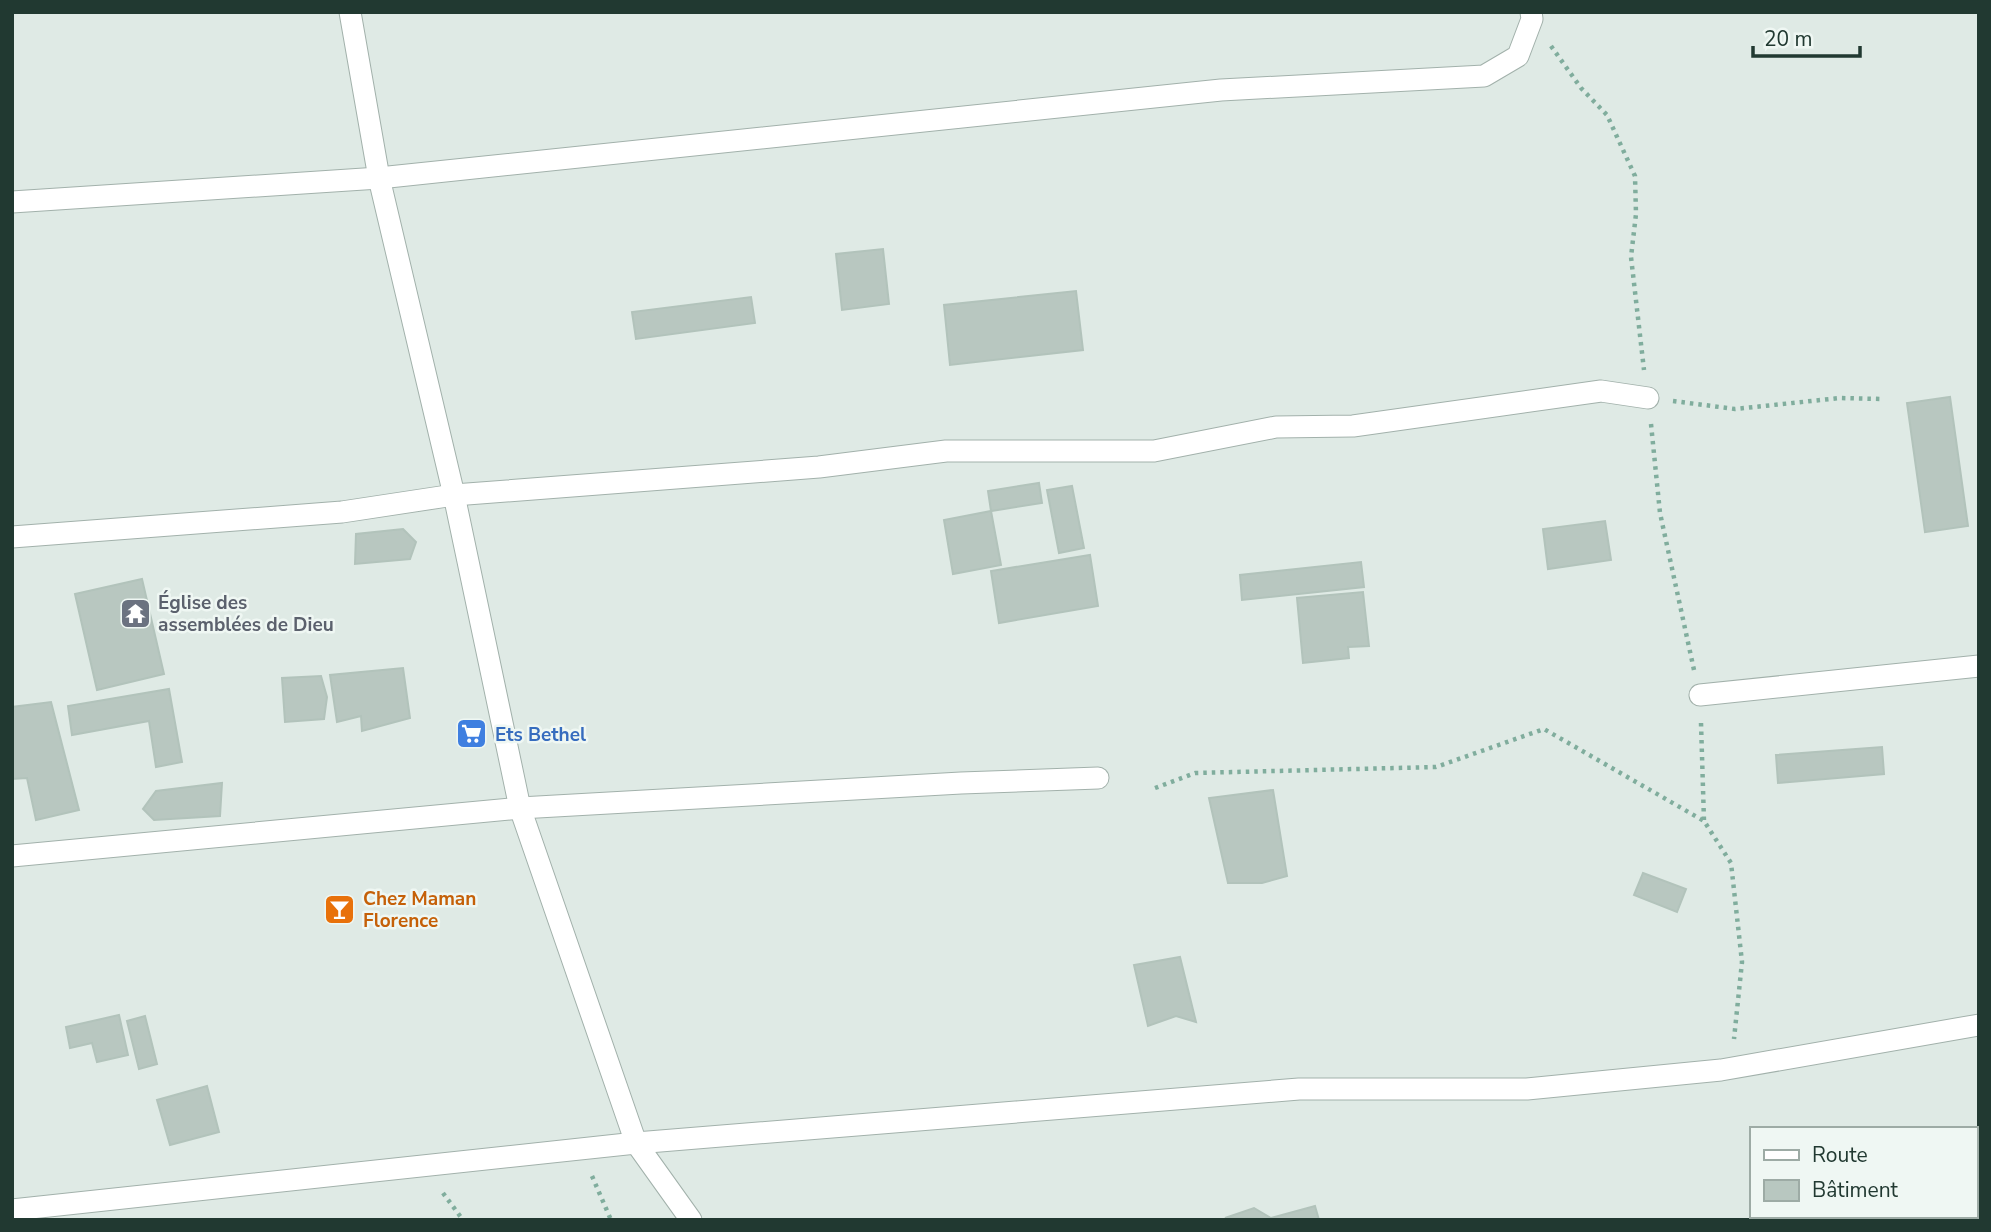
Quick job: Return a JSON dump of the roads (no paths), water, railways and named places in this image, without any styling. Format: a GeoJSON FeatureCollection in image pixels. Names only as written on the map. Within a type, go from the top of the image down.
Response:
{"type":"FeatureCollection","features":[{"type":"Feature","properties":{"kind":"street"},"geometry":{"type":"LineString","coordinates":[[351,12],[379,178],[454,495],[520,808],[636,1143],[691,1220]]}},
{"type":"Feature","properties":{"kind":"street"},"geometry":{"type":"LineString","coordinates":[[12,202],[379,178],[1221,90],[1483,76],[1518,55],[1531,16]]}},
{"type":"Feature","properties":{"kind":"street"},"geometry":{"type":"LineString","coordinates":[[12,537],[342,512],[454,495],[819,467],[946,452],[1154,451],[1276,427],[1353,426],[1601,391],[1648,398]]}},
{"type":"Feature","properties":{"kind":"street"},"geometry":{"type":"LineString","coordinates":[[1700,695],[1979,666]]}},
{"type":"Feature","properties":{"kind":"street"},"geometry":{"type":"LineString","coordinates":[[12,856],[520,808],[961,783],[1098,778]]}},
{"type":"Feature","properties":{"kind":"street"},"geometry":{"type":"LineString","coordinates":[[12,1210],[636,1143],[1299,1089],[1527,1089],[1732,1068],[1979,1025]]}},
{"type":"Feature","properties":{"kind":"place","name":"Église des assemblées de Dieu"},"geometry":{"type":"Point","coordinates":[135,613]}},
{"type":"Feature","properties":{"kind":"place","name":"Ets Bethel"},"geometry":{"type":"Point","coordinates":[472,734]}},
{"type":"Feature","properties":{"kind":"place","name":"Chez Maman Florence"},"geometry":{"type":"Point","coordinates":[340,909]}}]}
